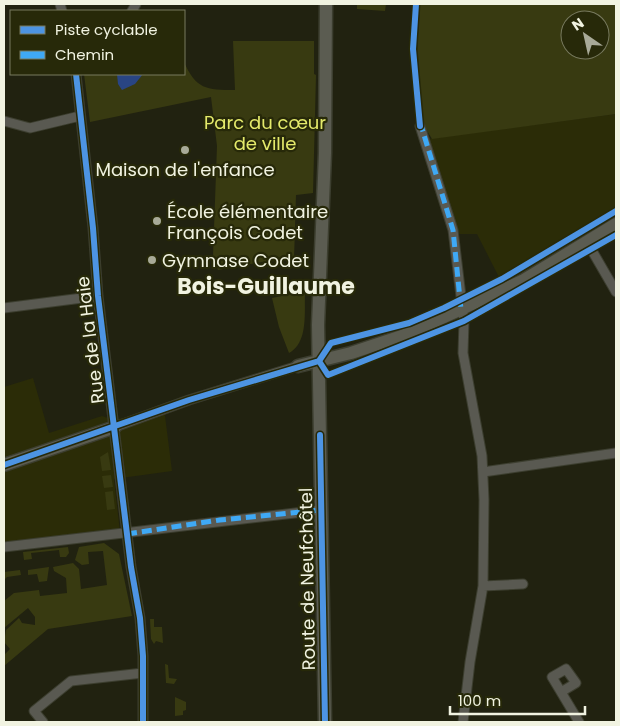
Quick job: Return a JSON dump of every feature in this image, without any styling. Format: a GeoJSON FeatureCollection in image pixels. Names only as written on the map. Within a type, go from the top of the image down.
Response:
{"type":"FeatureCollection","features":[{"type":"Feature","properties":{"kind":"main road","name":"Route de Neufchâtel"},"geometry":{"type":"LineString","coordinates":[[325,722],[319,361],[326,4]]}},
{"type":"Feature","properties":{"kind":"main road"},"geometry":{"type":"LineString","coordinates":[[298,366],[402,336],[524,280],[616,224]]}},
{"type":"Feature","properties":{"kind":"main road"},"geometry":{"type":"LineString","coordinates":[[4,465],[115,427]]}},
{"type":"Feature","properties":{"kind":"street","name":"Rue de la Haie"},"geometry":{"type":"LineString","coordinates":[[76,75],[94,228],[98,296],[127,534],[140,618],[143,672],[142,722]]}},
{"type":"Feature","properties":{"kind":"street"},"geometry":{"type":"LineString","coordinates":[[4,121],[30,128],[80,116]]}},
{"type":"Feature","properties":{"kind":"street"},"geometry":{"type":"LineString","coordinates":[[420,126],[453,230],[464,322],[462,353],[471,392],[483,472],[483,586],[470,662],[463,722]]}},
{"type":"Feature","properties":{"kind":"street"},"geometry":{"type":"LineString","coordinates":[[587,242],[616,292]]}},
{"type":"Feature","properties":{"kind":"street"},"geometry":{"type":"LineString","coordinates":[[4,308],[98,296]]}},
{"type":"Feature","properties":{"kind":"street"},"geometry":{"type":"LineString","coordinates":[[115,427],[189,400],[298,366]]}},
{"type":"Feature","properties":{"kind":"street"},"geometry":{"type":"LineString","coordinates":[[483,472],[616,453]]}},
{"type":"Feature","properties":{"kind":"street"},"geometry":{"type":"LineString","coordinates":[[4,548],[127,534],[220,520],[321,510]]}},
{"type":"Feature","properties":{"kind":"street"},"geometry":{"type":"LineString","coordinates":[[483,586],[524,584]]}},
{"type":"Feature","properties":{"kind":"street"},"geometry":{"type":"LineString","coordinates":[[43,722],[34,711],[71,681],[143,672]]}},
{"type":"Feature","properties":{"kind":"street"},"geometry":{"type":"LineString","coordinates":[[561,692],[579,722]]}},
{"type":"Feature","properties":{"kind":"shaded area"},"geometry":{"type":"Polygon","coordinates":[[[616,114],[616,223],[505,289],[477,234],[456,234],[427,139],[616,114]]]}},
{"type":"Feature","properties":{"kind":"shaded area"},"geometry":{"type":"Polygon","coordinates":[[[33,378],[49,433],[102,416],[114,420],[164,408],[172,471],[114,479],[120,532],[4,546],[4,387],[33,378]]]}},
{"type":"Feature","properties":{"kind":"green space"},"geometry":{"type":"Polygon","coordinates":[[[357,4],[386,4],[385,11],[357,9],[357,4]]]}},
{"type":"Feature","properties":{"kind":"green space"},"geometry":{"type":"Polygon","coordinates":[[[420,4],[616,4],[616,114],[432,139],[421,121],[417,50],[420,4]]]}},
{"type":"Feature","properties":{"kind":"green space","name":"Parc du cœur de ville"},"geometry":{"type":"Polygon","coordinates":[[[233,41],[314,41],[314,74],[316,75],[313,193],[296,195],[294,260],[262,262],[218,270],[213,256],[217,146],[211,97],[90,122],[84,75],[185,75],[185,64],[193,78],[203,86],[235,90],[233,41]]]}},
{"type":"Feature","properties":{"kind":"green space"},"geometry":{"type":"Polygon","coordinates":[[[305,291],[303,334],[295,348],[289,353],[279,327],[272,298],[305,291]]]}},
{"type":"Feature","properties":{"kind":"green space"},"geometry":{"type":"Polygon","coordinates":[[[108,452],[111,470],[102,471],[100,457],[108,452]]]}},
{"type":"Feature","properties":{"kind":"green space"},"geometry":{"type":"Polygon","coordinates":[[[111,475],[113,487],[104,488],[102,476],[111,475]]]}},
{"type":"Feature","properties":{"kind":"green space"},"geometry":{"type":"Polygon","coordinates":[[[113,491],[115,509],[107,510],[105,492],[113,491]]]}},
{"type":"Feature","properties":{"kind":"green space"},"geometry":{"type":"Polygon","coordinates":[[[104,543],[119,554],[132,616],[48,629],[4,666],[4,655],[10,649],[4,642],[6,630],[19,618],[22,623],[35,625],[35,617],[28,608],[4,628],[4,601],[14,593],[39,590],[40,596],[67,593],[66,578],[54,571],[53,567],[73,563],[79,569],[81,589],[107,585],[103,551],[88,552],[89,564],[82,565],[75,560],[79,547],[104,543]]]}},
{"type":"Feature","properties":{"kind":"green space"},"geometry":{"type":"Polygon","coordinates":[[[68,547],[69,553],[66,557],[60,557],[59,550],[31,553],[32,559],[24,560],[23,552],[68,547]]]}},
{"type":"Feature","properties":{"kind":"green space"},"geometry":{"type":"Polygon","coordinates":[[[49,567],[47,581],[39,582],[37,574],[28,575],[28,570],[49,567]]]}},
{"type":"Feature","properties":{"kind":"green space"},"geometry":{"type":"Polygon","coordinates":[[[20,570],[21,575],[7,577],[4,580],[4,572],[20,570]]]}},
{"type":"Feature","properties":{"kind":"green space"},"geometry":{"type":"Polygon","coordinates":[[[150,619],[154,619],[154,627],[162,627],[163,643],[156,641],[154,644],[151,639],[150,619]]]}},
{"type":"Feature","properties":{"kind":"green space"},"geometry":{"type":"Polygon","coordinates":[[[165,664],[168,665],[169,678],[177,679],[174,684],[166,683],[165,664]]]}},
{"type":"Feature","properties":{"kind":"green space"},"geometry":{"type":"Polygon","coordinates":[[[175,697],[186,702],[186,710],[183,711],[183,715],[175,716],[175,697]]]}},
{"type":"Feature","properties":{"kind":"water"},"geometry":{"type":"Polygon","coordinates":[[[117,75],[142,75],[135,84],[122,90],[118,84],[117,75]]]}},
{"type":"Feature","properties":{"kind":"marked path"},"geometry":{"type":"LineString","coordinates":[[420,122],[453,230],[461,309]]}},
{"type":"Feature","properties":{"kind":"marked path"},"geometry":{"type":"LineString","coordinates":[[127,534],[220,520],[321,510]]}},
{"type":"Feature","properties":{"kind":"cycle path"},"geometry":{"type":"LineString","coordinates":[[416,4],[413,49],[420,126]]}},
{"type":"Feature","properties":{"kind":"cycle path"},"geometry":{"type":"LineString","coordinates":[[76,75],[93,228],[98,296],[131,567],[140,618],[143,656],[143,722]]}},
{"type":"Feature","properties":{"kind":"cycle path"},"geometry":{"type":"LineString","coordinates":[[319,361],[331,343],[409,323],[444,308],[502,279],[616,211]]}},
{"type":"Feature","properties":{"kind":"cycle path"},"geometry":{"type":"LineString","coordinates":[[319,361],[328,375],[464,321],[616,235]]}},
{"type":"Feature","properties":{"kind":"cycle path"},"geometry":{"type":"LineString","coordinates":[[4,465],[189,400],[319,361]]}},
{"type":"Feature","properties":{"kind":"cycle path"},"geometry":{"type":"LineString","coordinates":[[320,435],[325,722]]}},
{"type":"Feature","properties":{"kind":"place","name":"Maison de l'enfance"},"geometry":{"type":"Point","coordinates":[185,150]}},
{"type":"Feature","properties":{"kind":"place","name":"École élémentaire François Codet"},"geometry":{"type":"Point","coordinates":[157,221]}},
{"type":"Feature","properties":{"kind":"place","name":"Gymnase Codet"},"geometry":{"type":"Point","coordinates":[152,260]}},
{"type":"Feature","properties":{"kind":"district","name":"Bois-Guillaume"},"geometry":{"type":"Point","coordinates":[266,286]}}]}
